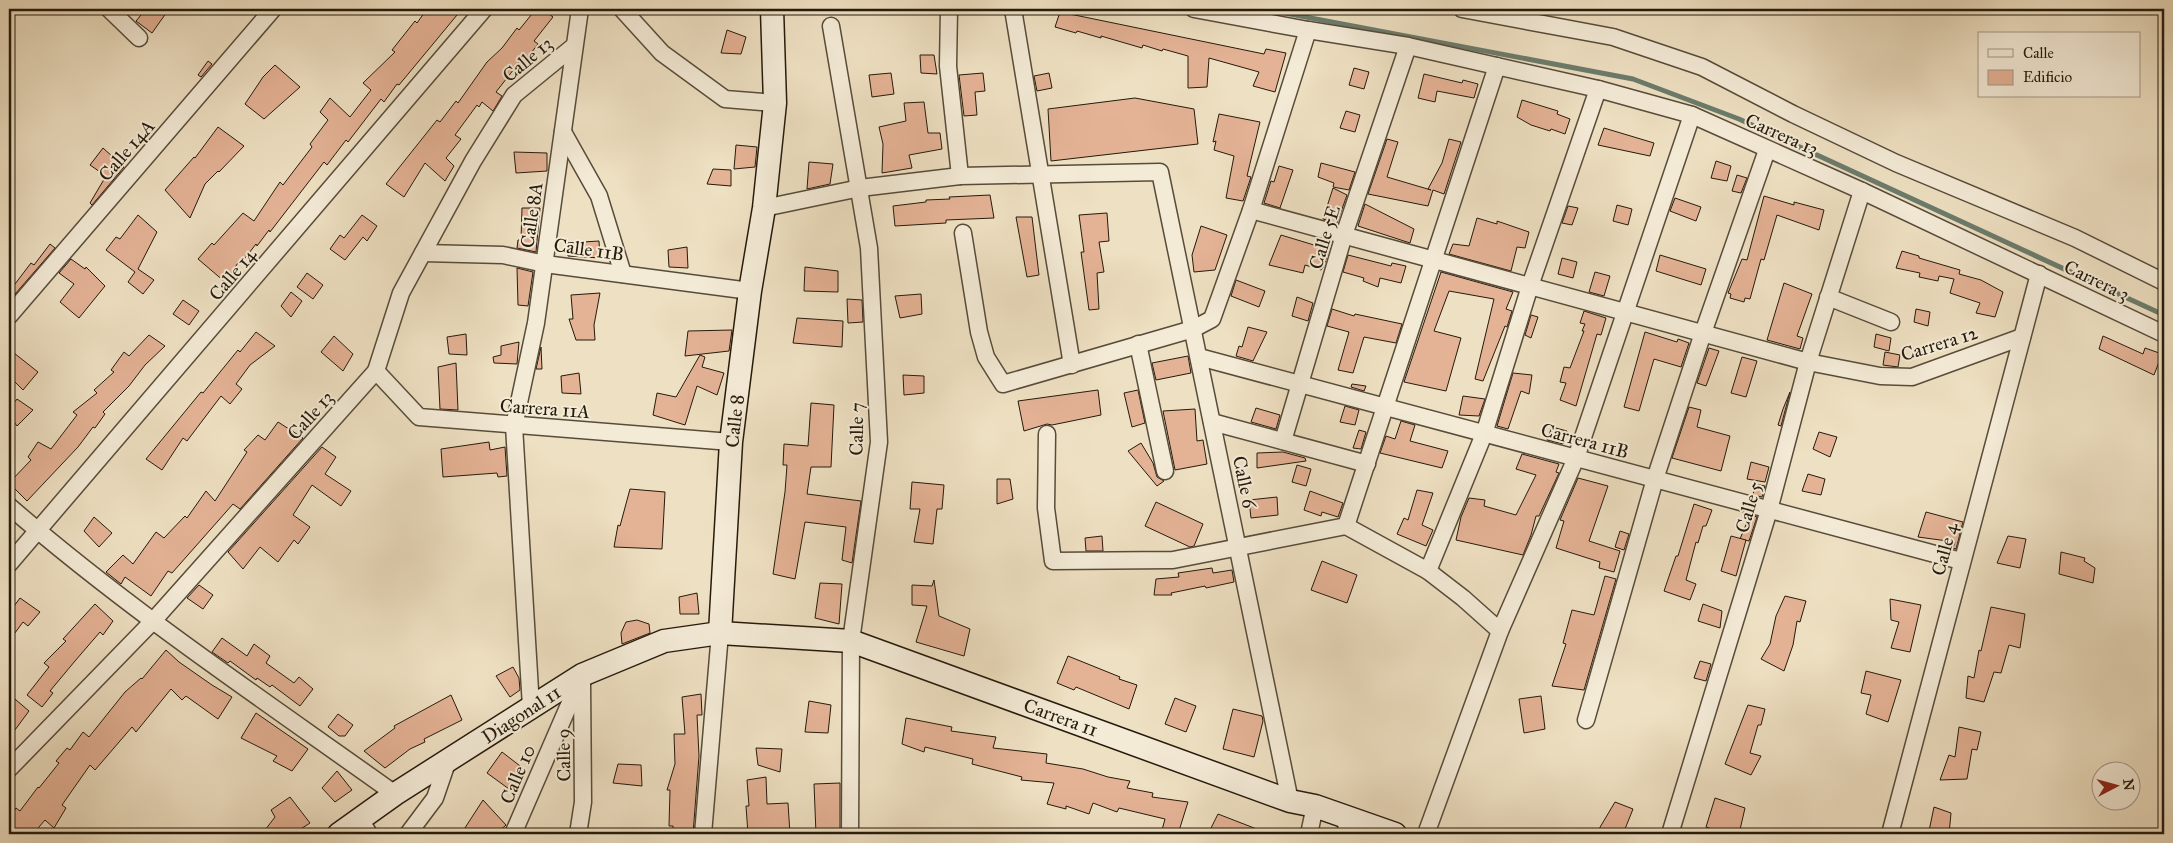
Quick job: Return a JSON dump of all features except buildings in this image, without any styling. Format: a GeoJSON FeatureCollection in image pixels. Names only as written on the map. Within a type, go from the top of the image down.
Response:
{"type":"FeatureCollection","features":[{"type":"Feature","properties":{"kind":"street"},"geometry":{"type":"LineString","coordinates":[[109,9],[139,38]]}},
{"type":"Feature","properties":{"kind":"street","name":"Calle 14A"},"geometry":{"type":"LineString","coordinates":[[9,316],[274,9]]}},
{"type":"Feature","properties":{"kind":"street","name":"Calle 14"},"geometry":{"type":"LineString","coordinates":[[9,564],[484,9]]}},
{"type":"Feature","properties":{"kind":"street","name":"Calle 8A"},"geometry":{"type":"LineString","coordinates":[[531,707],[514,426],[536,324],[580,9]]}},
{"type":"Feature","properties":{"kind":"street"},"geometry":{"type":"LineString","coordinates":[[622,9],[662,53],[725,99],[775,103]]}},
{"type":"Feature","properties":{"kind":"street","name":"Calle 8"},"geometry":{"type":"LineString","coordinates":[[703,834],[720,633],[731,442],[750,290],[764,208],[775,103],[772,9]]}},
{"type":"Feature","properties":{"kind":"street"},"geometry":{"type":"LineString","coordinates":[[949,9],[948,66],[960,176]]}},
{"type":"Feature","properties":{"kind":"street"},"geometry":{"type":"LineString","coordinates":[[1013,9],[1072,365]]}},
{"type":"Feature","properties":{"kind":"street","name":"Carrera 13"},"geometry":{"type":"LineString","coordinates":[[1194,9],[1408,46],[1598,89],[1692,115],[1862,191],[2039,274]]}},
{"type":"Feature","properties":{"kind":"street"},"geometry":{"type":"LineString","coordinates":[[1462,9],[1613,37],[1702,67],[1793,114],[1888,159],[2075,238],[2164,282]]}},
{"type":"Feature","properties":{"kind":"street","name":"Calle 7"},"geometry":{"type":"LineString","coordinates":[[831,26],[869,248],[879,442],[851,641],[850,834]]}},
{"type":"Feature","properties":{"kind":"street"},"geometry":{"type":"LineString","coordinates":[[963,233],[979,332],[986,357],[1003,384],[1193,329],[1212,319],[1251,210],[1308,30]]}},
{"type":"Feature","properties":{"kind":"street","name":"Calle 13"},"geometry":{"type":"LineString","coordinates":[[9,769],[153,621],[376,371],[401,293],[473,161],[514,95],[574,46]]}},
{"type":"Feature","properties":{"kind":"street","name":"Calle 5E"},"geometry":{"type":"LineString","coordinates":[[1283,442],[1344,235],[1408,46]]}},
{"type":"Feature","properties":{"kind":"street"},"geometry":{"type":"LineString","coordinates":[[1346,526],[1497,66]]}},
{"type":"Feature","properties":{"kind":"street"},"geometry":{"type":"LineString","coordinates":[[1428,571],[1484,434],[1530,286],[1598,89]]}},
{"type":"Feature","properties":{"kind":"street"},"geometry":{"type":"LineString","coordinates":[[1426,834],[1500,631],[1576,458],[1692,115]]}},
{"type":"Feature","properties":{"kind":"street"},"geometry":{"type":"LineString","coordinates":[[563,132],[599,196],[623,274]]}},
{"type":"Feature","properties":{"kind":"street"},"geometry":{"type":"LineString","coordinates":[[1586,720],[1655,479],[1703,333],[1767,150]]}},
{"type":"Feature","properties":{"kind":"street","name":"Calle 6"},"geometry":{"type":"LineString","coordinates":[[1040,173],[1160,172],[1290,801]]}},
{"type":"Feature","properties":{"kind":"street"},"geometry":{"type":"LineString","coordinates":[[764,208],[860,188],[960,176],[1040,173]]}},
{"type":"Feature","properties":{"kind":"street","name":"Calle 5"},"geometry":{"type":"LineString","coordinates":[[1670,834],[1769,510],[1808,362],[1862,191]]}},
{"type":"Feature","properties":{"kind":"street","name":"Carrera 12"},"geometry":{"type":"LineString","coordinates":[[1251,210],[1808,362],[1880,376],[1912,376],[2022,337]]}},
{"type":"Feature","properties":{"kind":"street","name":"Calle 11B"},"geometry":{"type":"LineString","coordinates":[[423,254],[503,255],[545,264],[750,290]]}},
{"type":"Feature","properties":{"kind":"street","name":"Carrera 3"},"geometry":{"type":"LineString","coordinates":[[2039,274],[2164,334]]}},
{"type":"Feature","properties":{"kind":"street","name":"Calle 4"},"geometry":{"type":"LineString","coordinates":[[1890,834],[1961,561],[2039,274]]}},
{"type":"Feature","properties":{"kind":"street"},"geometry":{"type":"LineString","coordinates":[[1828,297],[1891,322]]}},
{"type":"Feature","properties":{"kind":"street"},"geometry":{"type":"LineString","coordinates":[[1138,344],[1165,470]]}},
{"type":"Feature","properties":{"kind":"street","name":"Carrera 11B"},"geometry":{"type":"LineString","coordinates":[[1199,357],[1961,561]]}},
{"type":"Feature","properties":{"kind":"street","name":"Carrera 11A"},"geometry":{"type":"LineString","coordinates":[[376,371],[419,417],[731,442]]}},
{"type":"Feature","properties":{"kind":"street"},"geometry":{"type":"LineString","coordinates":[[1212,422],[1367,464]]}},
{"type":"Feature","properties":{"kind":"street"},"geometry":{"type":"LineString","coordinates":[[1047,434],[1046,508],[1053,561],[1173,560],[1346,526],[1428,571],[1463,598],[1500,631]]}},
{"type":"Feature","properties":{"kind":"street"},"geometry":{"type":"LineString","coordinates":[[9,506],[38,532],[153,621],[395,794]]}},
{"type":"Feature","properties":{"kind":"street","name":"Carrera 11"},"geometry":{"type":"LineString","coordinates":[[720,633],[851,641],[1290,801],[1315,806],[1346,826],[1395,834]]}},
{"type":"Feature","properties":{"kind":"street","name":"Diagonal 11"},"geometry":{"type":"LineString","coordinates":[[339,834],[365,827],[395,794],[582,675],[664,641],[720,633]]}},
{"type":"Feature","properties":{"kind":"street","name":"Calle 10"},"geometry":{"type":"LineString","coordinates":[[513,834],[582,675]]}},
{"type":"Feature","properties":{"kind":"street","name":"Calle 9"},"geometry":{"type":"LineString","coordinates":[[578,834],[583,802],[582,675]]}},
{"type":"Feature","properties":{"kind":"street"},"geometry":{"type":"LineString","coordinates":[[408,834],[435,798],[448,760]]}},
{"type":"Feature","properties":{"kind":"street"},"geometry":{"type":"LineString","coordinates":[[1309,834],[1315,806]]}},
{"type":"Feature","properties":{"kind":"waterway"},"geometry":{"type":"LineString","coordinates":[[1263,9],[1633,79],[1739,119],[2164,315]]}}]}
